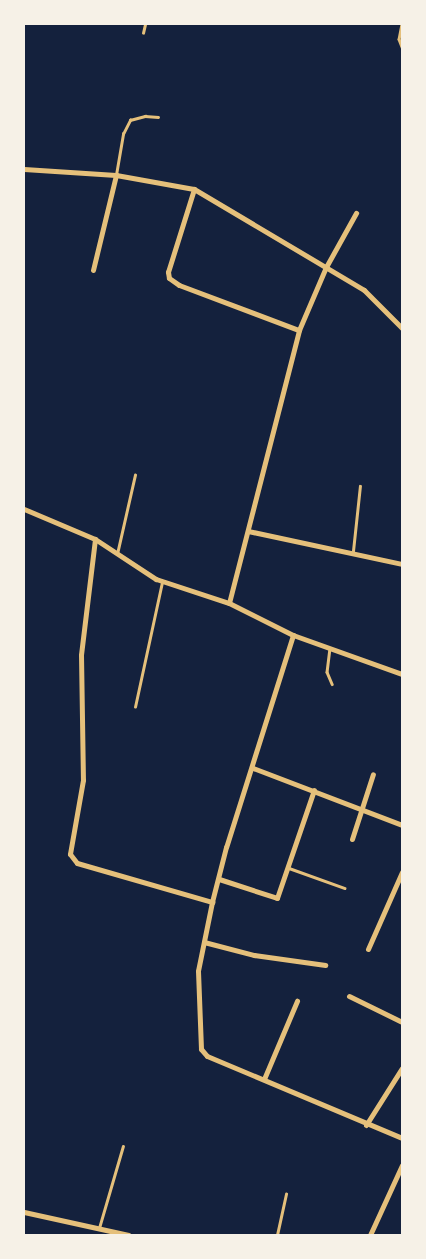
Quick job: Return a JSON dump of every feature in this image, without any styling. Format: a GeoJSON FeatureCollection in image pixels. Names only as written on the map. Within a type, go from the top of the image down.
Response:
{"type":"FeatureCollection","features":[{"type":"Feature","properties":{"kind":"street"},"geometry":{"type":"LineString","coordinates":[[24,169],[116,175],[194,189],[364,290],[402,328]]}},
{"type":"Feature","properties":{"kind":"street"},"geometry":{"type":"LineString","coordinates":[[94,270],[116,175]]}},
{"type":"Feature","properties":{"kind":"street"},"geometry":{"type":"LineString","coordinates":[[194,189],[168,272],[169,278],[179,286],[299,330]]}},
{"type":"Feature","properties":{"kind":"street"},"geometry":{"type":"LineString","coordinates":[[229,603],[299,330],[326,267],[356,213]]}},
{"type":"Feature","properties":{"kind":"street"},"geometry":{"type":"LineString","coordinates":[[24,509],[95,539],[117,555],[163,581],[229,603],[293,635],[402,674]]}},
{"type":"Feature","properties":{"kind":"street"},"geometry":{"type":"LineString","coordinates":[[248,531],[353,551],[402,564]]}},
{"type":"Feature","properties":{"kind":"street"},"geometry":{"type":"LineString","coordinates":[[95,539],[81,654],[83,780],[70,854],[77,863],[212,902]]}},
{"type":"Feature","properties":{"kind":"street"},"geometry":{"type":"LineString","coordinates":[[293,635],[212,902],[198,971],[197,1001],[201,1049],[207,1056],[264,1079],[366,1125],[402,1138]]}},
{"type":"Feature","properties":{"kind":"street"},"geometry":{"type":"LineString","coordinates":[[253,768],[362,807],[402,825]]}},
{"type":"Feature","properties":{"kind":"street"},"geometry":{"type":"LineString","coordinates":[[352,839],[373,774]]}},
{"type":"Feature","properties":{"kind":"street"},"geometry":{"type":"LineString","coordinates":[[219,879],[274,898],[280,895],[314,790]]}},
{"type":"Feature","properties":{"kind":"street"},"geometry":{"type":"LineString","coordinates":[[368,949],[402,872]]}},
{"type":"Feature","properties":{"kind":"street"},"geometry":{"type":"LineString","coordinates":[[204,942],[254,955],[325,965]]}},
{"type":"Feature","properties":{"kind":"street"},"geometry":{"type":"LineString","coordinates":[[349,996],[402,1022]]}},
{"type":"Feature","properties":{"kind":"street"},"geometry":{"type":"LineString","coordinates":[[264,1079],[297,1001]]}},
{"type":"Feature","properties":{"kind":"street"},"geometry":{"type":"LineString","coordinates":[[366,1125],[402,1068]]}},
{"type":"Feature","properties":{"kind":"street"},"geometry":{"type":"LineString","coordinates":[[370,1235],[402,1165]]}},
{"type":"Feature","properties":{"kind":"street"},"geometry":{"type":"LineString","coordinates":[[24,1212],[99,1230],[129,1235]]}},
{"type":"Feature","properties":{"kind":"lane"},"geometry":{"type":"LineString","coordinates":[[142,33],[145,24]]}},
{"type":"Feature","properties":{"kind":"lane"},"geometry":{"type":"LineString","coordinates":[[402,24],[399,39],[402,47]]}},
{"type":"Feature","properties":{"kind":"lane"},"geometry":{"type":"LineString","coordinates":[[116,175],[124,134],[130,120],[145,116],[158,117]]}},
{"type":"Feature","properties":{"kind":"lane"},"geometry":{"type":"LineString","coordinates":[[117,555],[135,475]]}},
{"type":"Feature","properties":{"kind":"lane"},"geometry":{"type":"LineString","coordinates":[[353,551],[360,486]]}},
{"type":"Feature","properties":{"kind":"lane"},"geometry":{"type":"LineString","coordinates":[[135,707],[163,581]]}},
{"type":"Feature","properties":{"kind":"lane"},"geometry":{"type":"LineString","coordinates":[[330,647],[327,672],[332,684]]}},
{"type":"Feature","properties":{"kind":"lane"},"geometry":{"type":"LineString","coordinates":[[289,868],[345,888]]}},
{"type":"Feature","properties":{"kind":"lane"},"geometry":{"type":"LineString","coordinates":[[99,1230],[123,1146]]}},
{"type":"Feature","properties":{"kind":"lane"},"geometry":{"type":"LineString","coordinates":[[276,1235],[286,1194]]}}]}
